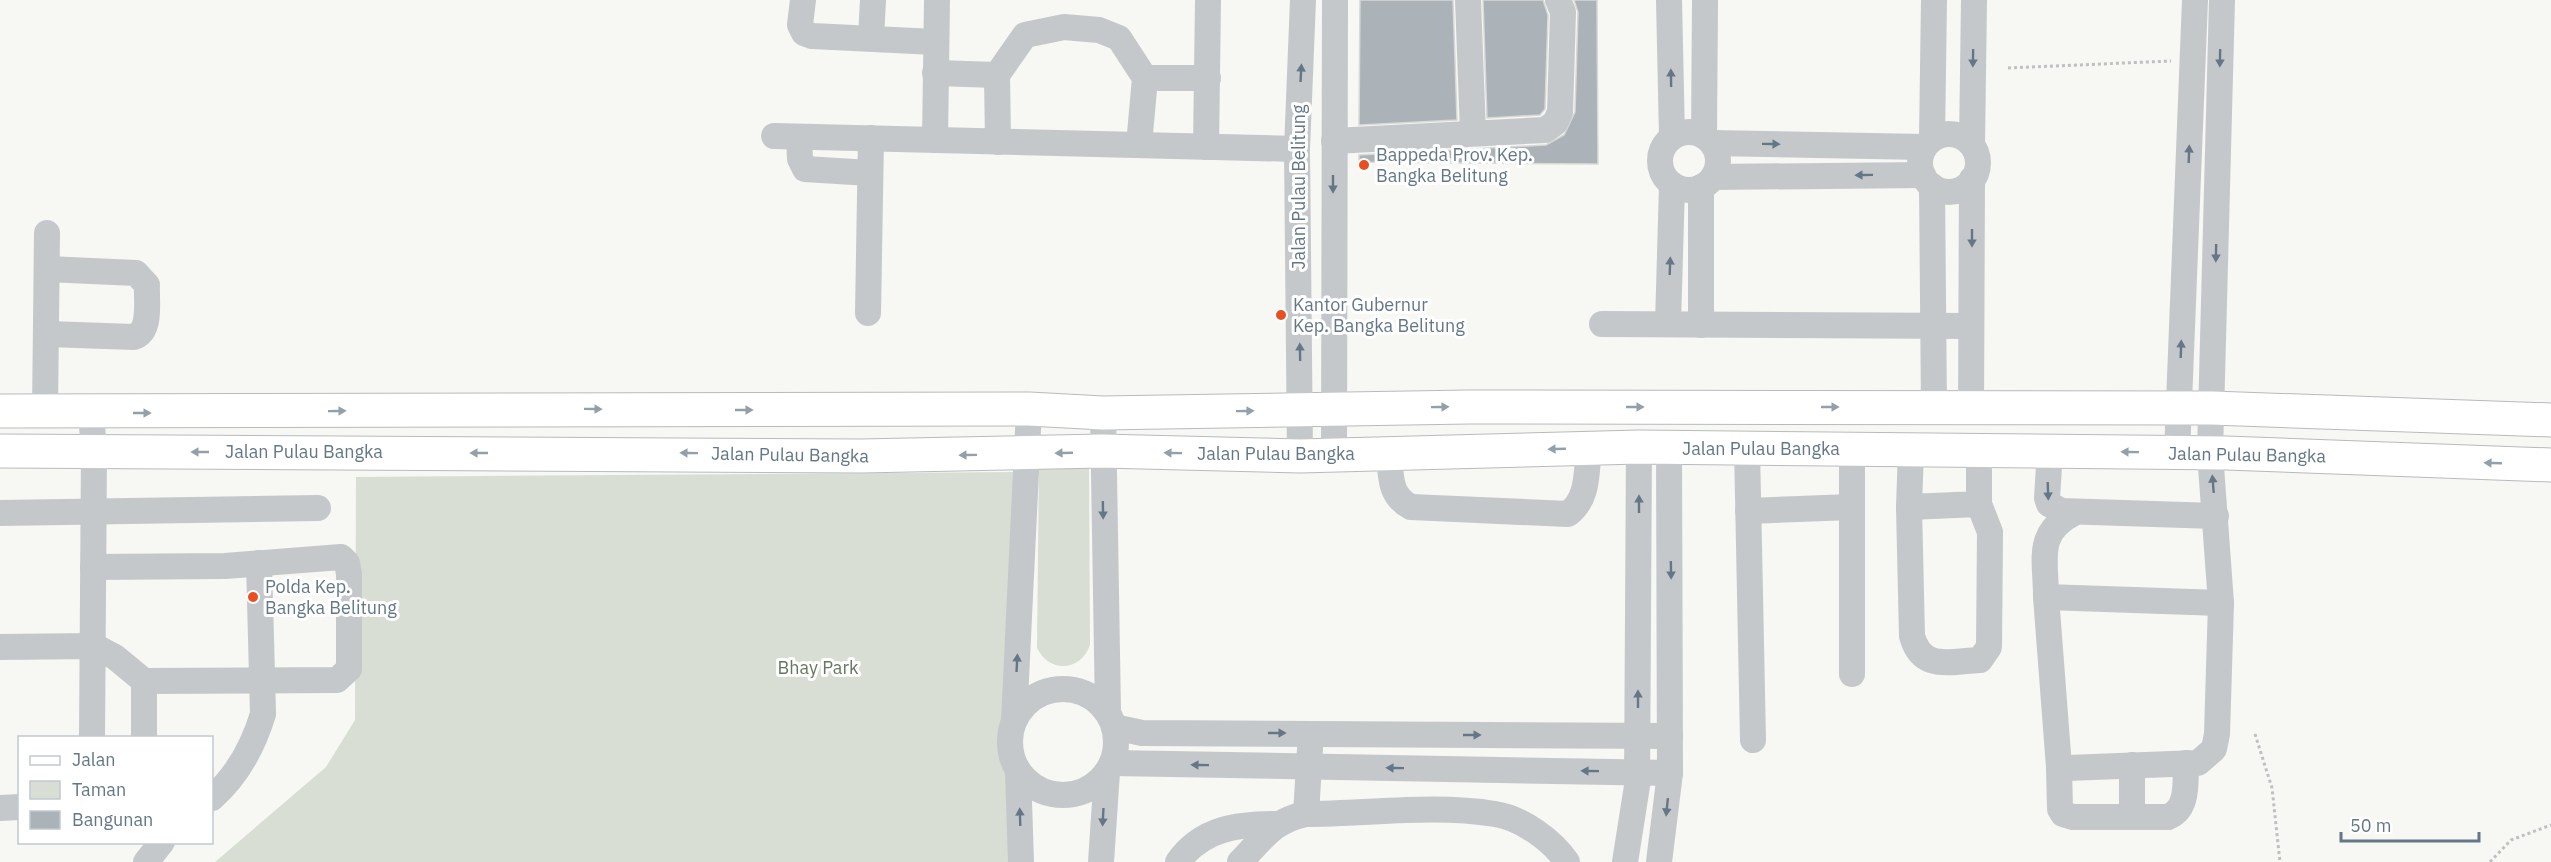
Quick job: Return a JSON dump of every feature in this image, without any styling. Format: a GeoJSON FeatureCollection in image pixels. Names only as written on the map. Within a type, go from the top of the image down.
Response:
{"type":"FeatureCollection","features":[{"type":"Feature","properties":{"kind":"main road"},"geometry":{"type":"LineString","coordinates":[[0,411],[1029,409],[1102,412],[1469,406],[2212,408],[2551,420]]}},
{"type":"Feature","properties":{"kind":"main road","name":"Jalan Pulau Bangka"},"geometry":{"type":"LineString","coordinates":[[0,451],[861,456],[1102,451],[1300,456],[1589,448],[1747,448],[2210,453],[2551,465]]}},
{"type":"Feature","properties":{"kind":"street"},"geometry":{"type":"LineString","coordinates":[[803,0],[800,25],[804,33],[812,36],[935,42]]}},
{"type":"Feature","properties":{"kind":"street"},"geometry":{"type":"LineString","coordinates":[[871,38],[873,0]]}},
{"type":"Feature","properties":{"kind":"street"},"geometry":{"type":"LineString","coordinates":[[935,140],[937,0]]}},
{"type":"Feature","properties":{"kind":"street"},"geometry":{"type":"LineString","coordinates":[[1206,147],[1208,0]]}},
{"type":"Feature","properties":{"kind":"street","name":"Jalan Pulau Belitung"},"geometry":{"type":"LineString","coordinates":[[1302,0],[1297,149],[1317,410]]}},
{"type":"Feature","properties":{"kind":"street","name":"Jalan Pulau Belitung"},"geometry":{"type":"LineString","coordinates":[[1317,410],[1334,141],[1335,0]]}},
{"type":"Feature","properties":{"kind":"street"},"geometry":{"type":"LineString","coordinates":[[1468,0],[1473,133]]}},
{"type":"Feature","properties":{"kind":"street"},"geometry":{"type":"LineString","coordinates":[[1334,141],[1545,130],[1555,123],[1560,112],[1563,12],[1558,0]]}},
{"type":"Feature","properties":{"kind":"street"},"geometry":{"type":"LineString","coordinates":[[1672,137],[1671,0],[1693,7],[1705,1],[1708,139],[1717,153],[1718,165],[1707,182],[1701,325]]}},
{"type":"Feature","properties":{"kind":"street"},"geometry":{"type":"LineString","coordinates":[[1934,0],[1928,143],[1920,157],[1927,180],[1934,408]]}},
{"type":"Feature","properties":{"kind":"street"},"geometry":{"type":"LineString","coordinates":[[1971,408],[1972,179],[1977,166],[1972,145],[1974,0]]}},
{"type":"Feature","properties":{"kind":"street"},"geometry":{"type":"LineString","coordinates":[[2177,453],[2195,0]]}},
{"type":"Feature","properties":{"kind":"street"},"geometry":{"type":"LineString","coordinates":[[2059,767],[2198,763],[2214,749],[2217,734],[2221,603],[2210,453],[2222,0]]}},
{"type":"Feature","properties":{"kind":"street"},"geometry":{"type":"LineString","coordinates":[[998,142],[997,75],[1025,35],[1064,27],[1099,30],[1119,38],[1145,78],[1139,145]]}},
{"type":"Feature","properties":{"kind":"street"},"geometry":{"type":"LineString","coordinates":[[935,74],[997,75]]}},
{"type":"Feature","properties":{"kind":"street"},"geometry":{"type":"LineString","coordinates":[[1145,78],[1208,78]]}},
{"type":"Feature","properties":{"kind":"street"},"geometry":{"type":"LineString","coordinates":[[1972,145],[1964,138],[1953,134],[1928,143],[1708,139],[1682,132],[1672,137],[1660,155],[1660,166],[1664,177],[1672,185],[1682,189],[1707,182],[1927,180],[1942,191],[1953,191],[1972,179]]}},
{"type":"Feature","properties":{"kind":"street"},"geometry":{"type":"LineString","coordinates":[[870,173],[805,169],[787,136],[1297,149]]}},
{"type":"Feature","properties":{"kind":"street"},"geometry":{"type":"LineString","coordinates":[[868,313],[871,138]]}},
{"type":"Feature","properties":{"kind":"street"},"geometry":{"type":"LineString","coordinates":[[1668,324],[1672,185]]}},
{"type":"Feature","properties":{"kind":"street"},"geometry":{"type":"LineString","coordinates":[[45,412],[48,334],[47,233]]}},
{"type":"Feature","properties":{"kind":"street"},"geometry":{"type":"LineString","coordinates":[[47,269],[136,273],[147,285],[145,328],[141,335],[134,337],[48,334]]}},
{"type":"Feature","properties":{"kind":"street"},"geometry":{"type":"LineString","coordinates":[[1602,324],[1971,326]]}},
{"type":"Feature","properties":{"kind":"street"},"geometry":{"type":"LineString","coordinates":[[1021,862],[1018,771],[1010,752],[1014,721],[1029,409]]}},
{"type":"Feature","properties":{"kind":"street"},"geometry":{"type":"LineString","coordinates":[[1317,410],[1334,454]]}},
{"type":"Feature","properties":{"kind":"street"},"geometry":{"type":"LineString","coordinates":[[1300,456],[1317,410]]}},
{"type":"Feature","properties":{"kind":"street"},"geometry":{"type":"LineString","coordinates":[[91,412],[94,451],[92,736]]}},
{"type":"Feature","properties":{"kind":"street"},"geometry":{"type":"LineString","coordinates":[[1101,862],[1109,768],[1116,743],[1111,720],[1102,412]]}},
{"type":"Feature","properties":{"kind":"street"},"geometry":{"type":"LineString","coordinates":[[1389,453],[1393,492],[1400,501],[1412,507],[1568,514],[1579,505],[1583,494],[1589,448]]}},
{"type":"Feature","properties":{"kind":"street"},"geometry":{"type":"LineString","coordinates":[[1625,862],[1637,771],[1654,448]]}},
{"type":"Feature","properties":{"kind":"street"},"geometry":{"type":"LineString","coordinates":[[1654,448],[1670,736],[1670,773],[1659,862]]}},
{"type":"Feature","properties":{"kind":"street"},"geometry":{"type":"LineString","coordinates":[[1747,448],[1753,740]]}},
{"type":"Feature","properties":{"kind":"street"},"geometry":{"type":"LineString","coordinates":[[1851,449],[1852,674]]}},
{"type":"Feature","properties":{"kind":"street"},"geometry":{"type":"LineString","coordinates":[[1911,450],[1909,507],[1912,636],[1915,648],[1921,657],[1929,661],[1980,660],[1989,646],[1990,532],[1979,504],[1979,450]]}},
{"type":"Feature","properties":{"kind":"street"},"geometry":{"type":"LineString","coordinates":[[2050,451],[2047,498],[2049,504],[2061,512],[2216,516]]}},
{"type":"Feature","properties":{"kind":"street"},"geometry":{"type":"LineString","coordinates":[[1909,507],[1979,504]]}},
{"type":"Feature","properties":{"kind":"street"},"geometry":{"type":"LineString","coordinates":[[1748,511],[1852,507]]}},
{"type":"Feature","properties":{"kind":"street"},"geometry":{"type":"LineString","coordinates":[[0,513],[94,513],[120,509],[318,508]]}},
{"type":"Feature","properties":{"kind":"street"},"geometry":{"type":"LineString","coordinates":[[2074,513],[2055,525],[2046,538],[2046,597],[2060,809],[2063,814],[2073,817],[2168,817],[2179,812],[2184,802],[2186,763]]}},
{"type":"Feature","properties":{"kind":"street"},"geometry":{"type":"LineString","coordinates":[[0,647],[94,646],[115,657],[144,681],[337,680],[345,675],[350,661],[349,574],[347,563],[341,557],[225,566],[93,567]]}},
{"type":"Feature","properties":{"kind":"street"},"geometry":{"type":"LineString","coordinates":[[213,797],[241,765],[256,738],[263,714],[259,563]]}},
{"type":"Feature","properties":{"kind":"street"},"geometry":{"type":"LineString","coordinates":[[2046,597],[2221,603]]}},
{"type":"Feature","properties":{"kind":"street"},"geometry":{"type":"LineString","coordinates":[[144,681],[144,736]]}},
{"type":"Feature","properties":{"kind":"street"},"geometry":{"type":"LineString","coordinates":[[1014,721],[1034,698],[1054,690],[1084,693],[1102,705],[1111,720],[1142,733],[1670,736]]}},
{"type":"Feature","properties":{"kind":"street"},"geometry":{"type":"LineString","coordinates":[[1306,814],[1310,734]]}},
{"type":"Feature","properties":{"kind":"street"},"geometry":{"type":"LineString","coordinates":[[2132,765],[2132,817]]}},
{"type":"Feature","properties":{"kind":"street"},"geometry":{"type":"LineString","coordinates":[[1018,771],[1033,786],[1052,794],[1062,795],[1092,787],[1109,768],[1309,766],[1670,773]]}},
{"type":"Feature","properties":{"kind":"street"},"geometry":{"type":"LineString","coordinates":[[0,808],[18,807]]}},
{"type":"Feature","properties":{"kind":"street"},"geometry":{"type":"LineString","coordinates":[[1240,862],[1277,824],[1287,818],[1306,814],[1425,810],[1497,814],[1530,829],[1559,850],[1567,862]]}},
{"type":"Feature","properties":{"kind":"street"},"geometry":{"type":"LineString","coordinates":[[1178,862],[1187,850],[1220,829],[1246,824],[1277,824]]}},
{"type":"Feature","properties":{"kind":"street"},"geometry":{"type":"LineString","coordinates":[[143,844],[144,862]]}},
{"type":"Feature","properties":{"kind":"street"},"geometry":{"type":"LineString","coordinates":[[144,862],[161,844]]}},
{"type":"Feature","properties":{"kind":"path"},"geometry":{"type":"LineString","coordinates":[[2008,68],[2194,60]]}},
{"type":"Feature","properties":{"kind":"path"},"geometry":{"type":"LineString","coordinates":[[2255,734],[2272,788],[2280,862]]}},
{"type":"Feature","properties":{"kind":"path"},"geometry":{"type":"LineString","coordinates":[[2490,862],[2511,840],[2551,825]]}},
{"type":"Feature","properties":{"kind":"green space"},"geometry":{"type":"Polygon","coordinates":[[[1039,465],[1089,466],[1090,645],[1080,660],[1065,666],[1050,662],[1037,648],[1039,465]]]}},
{"type":"Feature","properties":{"kind":"green space","name":"Bhay Park"},"geometry":{"type":"Polygon","coordinates":[[[1014,472],[1019,862],[215,862],[326,767],[355,720],[356,477],[1014,472]]]}},
{"type":"Feature","properties":{"kind":"building"},"geometry":{"type":"Polygon","coordinates":[[[1360,0],[1453,0],[1457,120],[1359,125],[1360,0]]]}},
{"type":"Feature","properties":{"kind":"building"},"geometry":{"type":"Polygon","coordinates":[[[1483,0],[1543,0],[1548,15],[1545,109],[1540,115],[1487,118],[1483,0]]]}},
{"type":"Feature","properties":{"kind":"building"},"geometry":{"type":"Polygon","coordinates":[[[1574,0],[1597,0],[1598,164],[1359,162],[1359,155],[1546,145],[1564,135],[1575,112],[1578,12],[1574,0]]]}},
{"type":"Feature","properties":{"kind":"place","name":"Bappeda Prov. Kep. Bangka Belitung"},"geometry":{"type":"Point","coordinates":[1364,165]}},
{"type":"Feature","properties":{"kind":"place","name":"Kantor Gubernur Kep. Bangka Belitung"},"geometry":{"type":"Point","coordinates":[1281,315]}},
{"type":"Feature","properties":{"kind":"place","name":"Polda Kep. Bangka Belitung"},"geometry":{"type":"Point","coordinates":[253,597]}}]}
